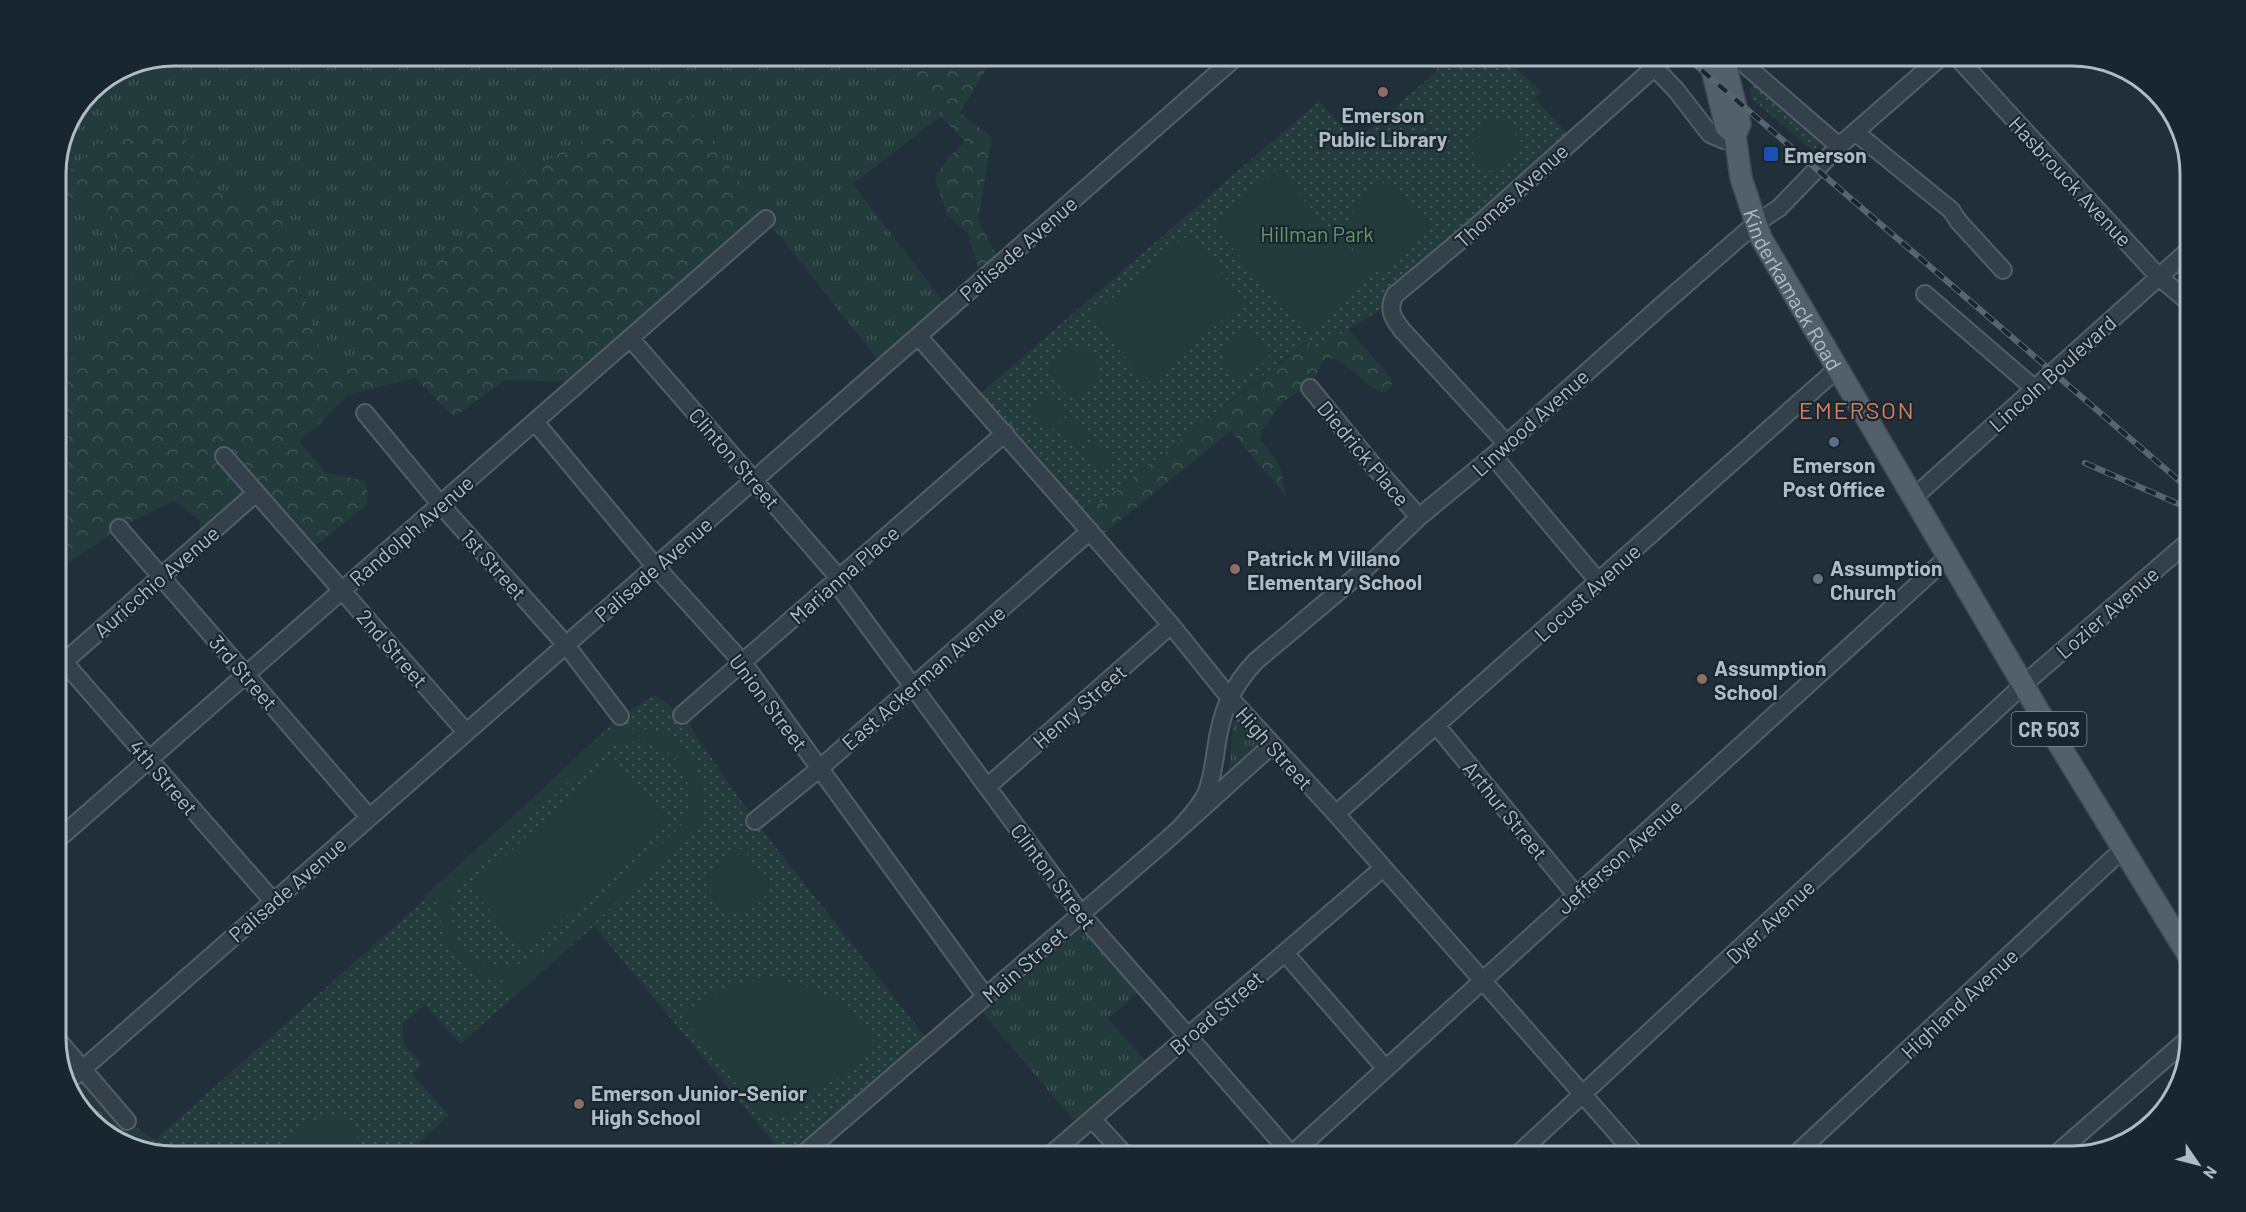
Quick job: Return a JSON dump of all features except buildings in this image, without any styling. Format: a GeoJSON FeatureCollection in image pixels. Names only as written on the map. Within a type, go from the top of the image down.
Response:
{"type":"FeatureCollection","features":[{"type":"Feature","properties":{"kind":"main road","name":"Kinderkamack Road"},"geometry":{"type":"LineString","coordinates":[[1711,66],[1726,127],[1735,138]]}},
{"type":"Feature","properties":{"kind":"main road","name":"Kinderkamack Road"},"geometry":{"type":"LineString","coordinates":[[1726,66],[1740,124],[1735,138],[1741,178],[1761,238],[2023,685],[2123,849],[2180,937]]}},
{"type":"Feature","properties":{"kind":"street","name":"Palisade Avenue"},"geometry":{"type":"LineString","coordinates":[[74,1077],[1226,66]]}},
{"type":"Feature","properties":{"kind":"street","name":"Thomas Avenue"},"geometry":{"type":"LineString","coordinates":[[1506,443],[1393,319],[1390,311],[1391,302],[1395,295],[1460,241],[1645,66]]}},
{"type":"Feature","properties":{"kind":"street"},"geometry":{"type":"LineString","coordinates":[[1653,66],[1676,90],[1710,134],[1724,140],[1735,138]]}},
{"type":"Feature","properties":{"kind":"street"},"geometry":{"type":"LineString","coordinates":[[1747,66],[1839,146]]}},
{"type":"Feature","properties":{"kind":"street","name":"Linwood Avenue"},"geometry":{"type":"LineString","coordinates":[[1180,828],[1197,810],[1207,793],[1219,726],[1229,697],[1242,676],[1256,661],[1364,570],[1419,517],[1493,456],[1755,224],[1779,208],[1839,146],[1930,66]]}},
{"type":"Feature","properties":{"kind":"street","name":"Hasbrouck Avenue"},"geometry":{"type":"LineString","coordinates":[[1965,66],[2159,277],[2180,295]]}},
{"type":"Feature","properties":{"kind":"street"},"geometry":{"type":"LineString","coordinates":[[1854,132],[1951,210],[1959,222],[2003,270]]}},
{"type":"Feature","properties":{"kind":"street","name":"Randolph Avenue"},"geometry":{"type":"LineString","coordinates":[[66,832],[766,219]]}},
{"type":"Feature","properties":{"kind":"street","name":"Lincoln Boulevard"},"geometry":{"type":"LineString","coordinates":[[1913,498],[2180,258]]}},
{"type":"Feature","properties":{"kind":"street"},"geometry":{"type":"LineString","coordinates":[[1925,294],[2035,389]]}},
{"type":"Feature","properties":{"kind":"street","name":"High Street"},"geometry":{"type":"LineString","coordinates":[[918,336],[1171,625],[1229,697],[1336,814],[1628,1146]]}},
{"type":"Feature","properties":{"kind":"street","name":"Clinton Street"},"geometry":{"type":"LineString","coordinates":[[630,338],[837,579],[1081,914],[1282,1146]]}},
{"type":"Feature","properties":{"kind":"street","name":"Locust Avenue"},"geometry":{"type":"LineString","coordinates":[[1336,814],[1838,369]]}},
{"type":"Feature","properties":{"kind":"street","name":"Diedrick Place"},"geometry":{"type":"LineString","coordinates":[[1310,388],[1419,517]]}},
{"type":"Feature","properties":{"kind":"street","name":"1st Street"},"geometry":{"type":"LineString","coordinates":[[365,413],[441,505],[566,645],[620,716]]}},
{"type":"Feature","properties":{"kind":"street","name":"Union Street"},"geometry":{"type":"LineString","coordinates":[[535,422],[655,566],[743,663],[986,997]]}},
{"type":"Feature","properties":{"kind":"street","name":"Marianna Place"},"geometry":{"type":"LineString","coordinates":[[682,715],[1005,433]]}},
{"type":"Feature","properties":{"kind":"street","name":"2nd Street"},"geometry":{"type":"LineString","coordinates":[[224,456],[466,732]]}},
{"type":"Feature","properties":{"kind":"street"},"geometry":{"type":"LineString","coordinates":[[1493,456],[1598,581]]}},
{"type":"Feature","properties":{"kind":"street","name":"Auricchio Avenue"},"geometry":{"type":"LineString","coordinates":[[66,655],[162,577],[256,493]]}},
{"type":"Feature","properties":{"kind":"street","name":"3rd Street"},"geometry":{"type":"LineString","coordinates":[[119,528],[369,817]]}},
{"type":"Feature","properties":{"kind":"street","name":"East Ackerman Avenue"},"geometry":{"type":"LineString","coordinates":[[755,820],[819,769],[1090,531]]}},
{"type":"Feature","properties":{"kind":"street","name":"Lozier Avenue"},"geometry":{"type":"LineString","coordinates":[[2023,685],[2180,549]]}},
{"type":"Feature","properties":{"kind":"street","name":"Jefferson Avenue"},"geometry":{"type":"LineString","coordinates":[[1302,1146],[1948,557]]}},
{"type":"Feature","properties":{"kind":"street","name":"Henry Street"},"geometry":{"type":"LineString","coordinates":[[987,787],[1171,625]]}},
{"type":"Feature","properties":{"kind":"street","name":"4th Street"},"geometry":{"type":"LineString","coordinates":[[66,671],[149,759],[273,901]]}},
{"type":"Feature","properties":{"kind":"street","name":"Dyer Avenue"},"geometry":{"type":"LineString","coordinates":[[1527,1146],[2023,685]]}},
{"type":"Feature","properties":{"kind":"street","name":"Arthur Street"},"geometry":{"type":"LineString","coordinates":[[1437,725],[1576,895]]}},
{"type":"Feature","properties":{"kind":"street","name":"Main Street"},"geometry":{"type":"LineString","coordinates":[[813,1146],[1180,828],[1272,745]]}},
{"type":"Feature","properties":{"kind":"street","name":"Highland Avenue"},"geometry":{"type":"LineString","coordinates":[[1805,1146],[2123,849]]}},
{"type":"Feature","properties":{"kind":"street","name":"Broad Street"},"geometry":{"type":"LineString","coordinates":[[1061,1146],[1383,868]]}},
{"type":"Feature","properties":{"kind":"street"},"geometry":{"type":"LineString","coordinates":[[1285,952],[1386,1069]]}},
{"type":"Feature","properties":{"kind":"street"},"geometry":{"type":"LineString","coordinates":[[2065,1146],[2179,1046]]}},
{"type":"Feature","properties":{"kind":"street"},"geometry":{"type":"LineString","coordinates":[[67,1050],[127,1121]]}},
{"type":"Feature","properties":{"kind":"street"},"geometry":{"type":"LineString","coordinates":[[1092,1119],[1117,1146]]}},
{"type":"Feature","properties":{"kind":"green space"},"geometry":{"type":"Polygon","coordinates":[[[909,66],[941,116],[853,184],[949,309],[883,366],[766,219],[476,198],[465,233],[362,328],[358,362],[324,363],[278,207],[199,187],[127,115],[66,174],[74,133],[88,108],[108,88],[120,80],[160,67],[909,66]]]}},
{"type":"Feature","properties":{"kind":"green space"},"geometry":{"type":"Polygon","coordinates":[[[909,66],[988,66],[960,113],[992,137],[978,220],[1001,264],[982,280],[967,232],[947,215],[935,178],[948,158],[965,142],[941,116],[909,66]]]}},
{"type":"Feature","properties":{"kind":"green space","name":"Hillman Park"},"geometry":{"type":"Polygon","coordinates":[[[1438,66],[1514,66],[1542,92],[1535,99],[1572,138],[1390,304],[1318,348],[1306,342],[1101,502],[1072,511],[974,399],[1319,101],[1356,141],[1436,72],[1438,66]]]}},
{"type":"Feature","properties":{"kind":"green space"},"geometry":{"type":"Polygon","coordinates":[[[1754,84],[1821,142],[1813,151],[1751,98],[1750,88],[1754,84]]]}},
{"type":"Feature","properties":{"kind":"green space"},"geometry":{"type":"Polygon","coordinates":[[[676,91],[766,219],[580,382],[505,380],[454,417],[415,378],[347,395],[321,423],[299,441],[326,473],[366,481],[368,504],[308,552],[256,493],[198,545],[200,520],[174,501],[119,528],[66,564],[66,363],[156,298],[119,265],[111,211],[66,200],[66,174],[127,115],[183,124],[199,187],[278,207],[324,363],[358,362],[362,328],[465,233],[476,198],[676,91]]]}},
{"type":"Feature","properties":{"kind":"green space"},"geometry":{"type":"Polygon","coordinates":[[[1501,118],[1525,146],[1498,172],[1487,170],[1479,164],[1472,145],[1474,135],[1480,126],[1489,120],[1501,118]]]}},
{"type":"Feature","properties":{"kind":"green space"},"geometry":{"type":"Polygon","coordinates":[[[1277,169],[1371,277],[1307,333],[1213,226],[1277,169]]]}},
{"type":"Feature","properties":{"kind":"green space"},"geometry":{"type":"Polygon","coordinates":[[[1386,182],[1431,226],[1395,264],[1380,272],[1366,265],[1356,254],[1351,241],[1350,227],[1353,212],[1360,199],[1371,189],[1386,182]]]}},
{"type":"Feature","properties":{"kind":"green space"},"geometry":{"type":"Polygon","coordinates":[[[66,200],[111,211],[119,265],[156,298],[66,363],[66,200]]]}},
{"type":"Feature","properties":{"kind":"green space"},"geometry":{"type":"Polygon","coordinates":[[[1189,234],[1245,301],[1147,383],[1091,316],[1189,234]]]}},
{"type":"Feature","properties":{"kind":"green space"},"geometry":{"type":"Polygon","coordinates":[[[1348,329],[1391,378],[1391,387],[1384,393],[1368,384],[1345,365],[1330,359],[1323,360],[1313,382],[1285,400],[1268,421],[1259,438],[1280,468],[1287,498],[1231,431],[1097,539],[1072,511],[1101,502],[1307,342],[1318,348],[1348,329]]]}},
{"type":"Feature","properties":{"kind":"green space"},"geometry":{"type":"Polygon","coordinates":[[[1248,330],[1270,358],[1240,379],[1227,366],[1224,351],[1231,338],[1248,330]]]}},
{"type":"Feature","properties":{"kind":"green space"},"geometry":{"type":"Polygon","coordinates":[[[1070,345],[1090,355],[1098,371],[1097,380],[1092,387],[1084,393],[1068,397],[1047,369],[1070,345]]]}},
{"type":"Feature","properties":{"kind":"green space"},"geometry":{"type":"Polygon","coordinates":[[[1044,394],[1067,414],[1054,430],[1030,410],[1044,394]]]}},
{"type":"Feature","properties":{"kind":"green space"},"geometry":{"type":"Polygon","coordinates":[[[1069,415],[1092,435],[1079,450],[1056,430],[1069,415]]]}},
{"type":"Feature","properties":{"kind":"green space"},"geometry":{"type":"Polygon","coordinates":[[[1094,438],[1118,458],[1104,473],[1081,453],[1094,438]]]}},
{"type":"Feature","properties":{"kind":"green space"},"geometry":{"type":"Polygon","coordinates":[[[655,695],[682,715],[755,821],[931,1044],[813,1146],[777,1146],[594,926],[460,1044],[425,1005],[403,1023],[404,1045],[422,1064],[413,1075],[449,1115],[416,1146],[157,1144],[155,1140],[421,903],[620,716],[655,695]]]}},
{"type":"Feature","properties":{"kind":"green space"},"geometry":{"type":"Polygon","coordinates":[[[619,721],[627,729],[644,729],[674,740],[685,750],[693,763],[702,794],[701,811],[708,819],[513,997],[504,987],[511,980],[494,980],[479,975],[466,968],[456,957],[443,930],[440,898],[431,906],[423,897],[619,721]],[[641,741],[623,742],[603,751],[463,878],[453,899],[451,919],[456,937],[466,951],[481,961],[499,966],[519,964],[541,954],[680,827],[689,800],[688,786],[677,762],[655,745],[641,741]]]}},
{"type":"Feature","properties":{"kind":"green space"},"geometry":{"type":"Polygon","coordinates":[[[1240,721],[1260,743],[1261,748],[1231,774],[1229,771],[1233,722],[1240,721]]]}},
{"type":"Feature","properties":{"kind":"green space"},"geometry":{"type":"Polygon","coordinates":[[[613,758],[670,822],[527,952],[470,888],[613,758]]]}},
{"type":"Feature","properties":{"kind":"green space"},"geometry":{"type":"Polygon","coordinates":[[[737,849],[745,849],[750,861],[769,882],[768,890],[762,901],[745,910],[731,912],[714,896],[709,887],[707,875],[727,861],[737,849]]]}},
{"type":"Feature","properties":{"kind":"green space"},"geometry":{"type":"Polygon","coordinates":[[[1081,914],[1144,987],[1108,1019],[1152,1068],[1081,1129],[976,1005],[1081,914]]]}},
{"type":"Feature","properties":{"kind":"green space"},"geometry":{"type":"Polygon","coordinates":[[[773,979],[807,986],[833,999],[855,1018],[877,1045],[790,1116],[761,1116],[681,1014],[724,989],[746,982],[773,979]]]}},
{"type":"Feature","properties":{"kind":"green space"},"geometry":{"type":"Polygon","coordinates":[[[83,1069],[127,1121],[155,1140],[157,1144],[133,1138],[114,1128],[84,1098],[74,1077],[83,1069]]]}},
{"type":"Feature","properties":{"kind":"green space"},"geometry":{"type":"Polygon","coordinates":[[[337,1117],[358,1128],[356,1146],[282,1146],[301,1126],[315,1120],[337,1117]]]}},
{"type":"Feature","properties":{"kind":"railway"},"geometry":{"type":"LineString","coordinates":[[1697,66],[2180,481]]}},
{"type":"Feature","properties":{"kind":"railway"},"geometry":{"type":"LineString","coordinates":[[2085,463],[2180,505]]}},
{"type":"Feature","properties":{"kind":"place","name":"Emerson Public Library"},"geometry":{"type":"Point","coordinates":[1383,92]}},
{"type":"Feature","properties":{"kind":"place","name":"Emerson"},"geometry":{"type":"Point","coordinates":[1771,154]}},
{"type":"Feature","properties":{"kind":"place","name":"Emerson Post Office"},"geometry":{"type":"Point","coordinates":[1834,442]}},
{"type":"Feature","properties":{"kind":"place","name":"Patrick M Villano Elementary School"},"geometry":{"type":"Point","coordinates":[1235,569]}},
{"type":"Feature","properties":{"kind":"place","name":"Assumption Church"},"geometry":{"type":"Point","coordinates":[1818,579]}},
{"type":"Feature","properties":{"kind":"place","name":"Assumption School"},"geometry":{"type":"Point","coordinates":[1702,679]}},
{"type":"Feature","properties":{"kind":"place","name":"Emerson Junior-Senior High School"},"geometry":{"type":"Point","coordinates":[579,1104]}},
{"type":"Feature","properties":{"kind":"district","name":"EMERSON"},"geometry":{"type":"Point","coordinates":[1857,409]}}]}
